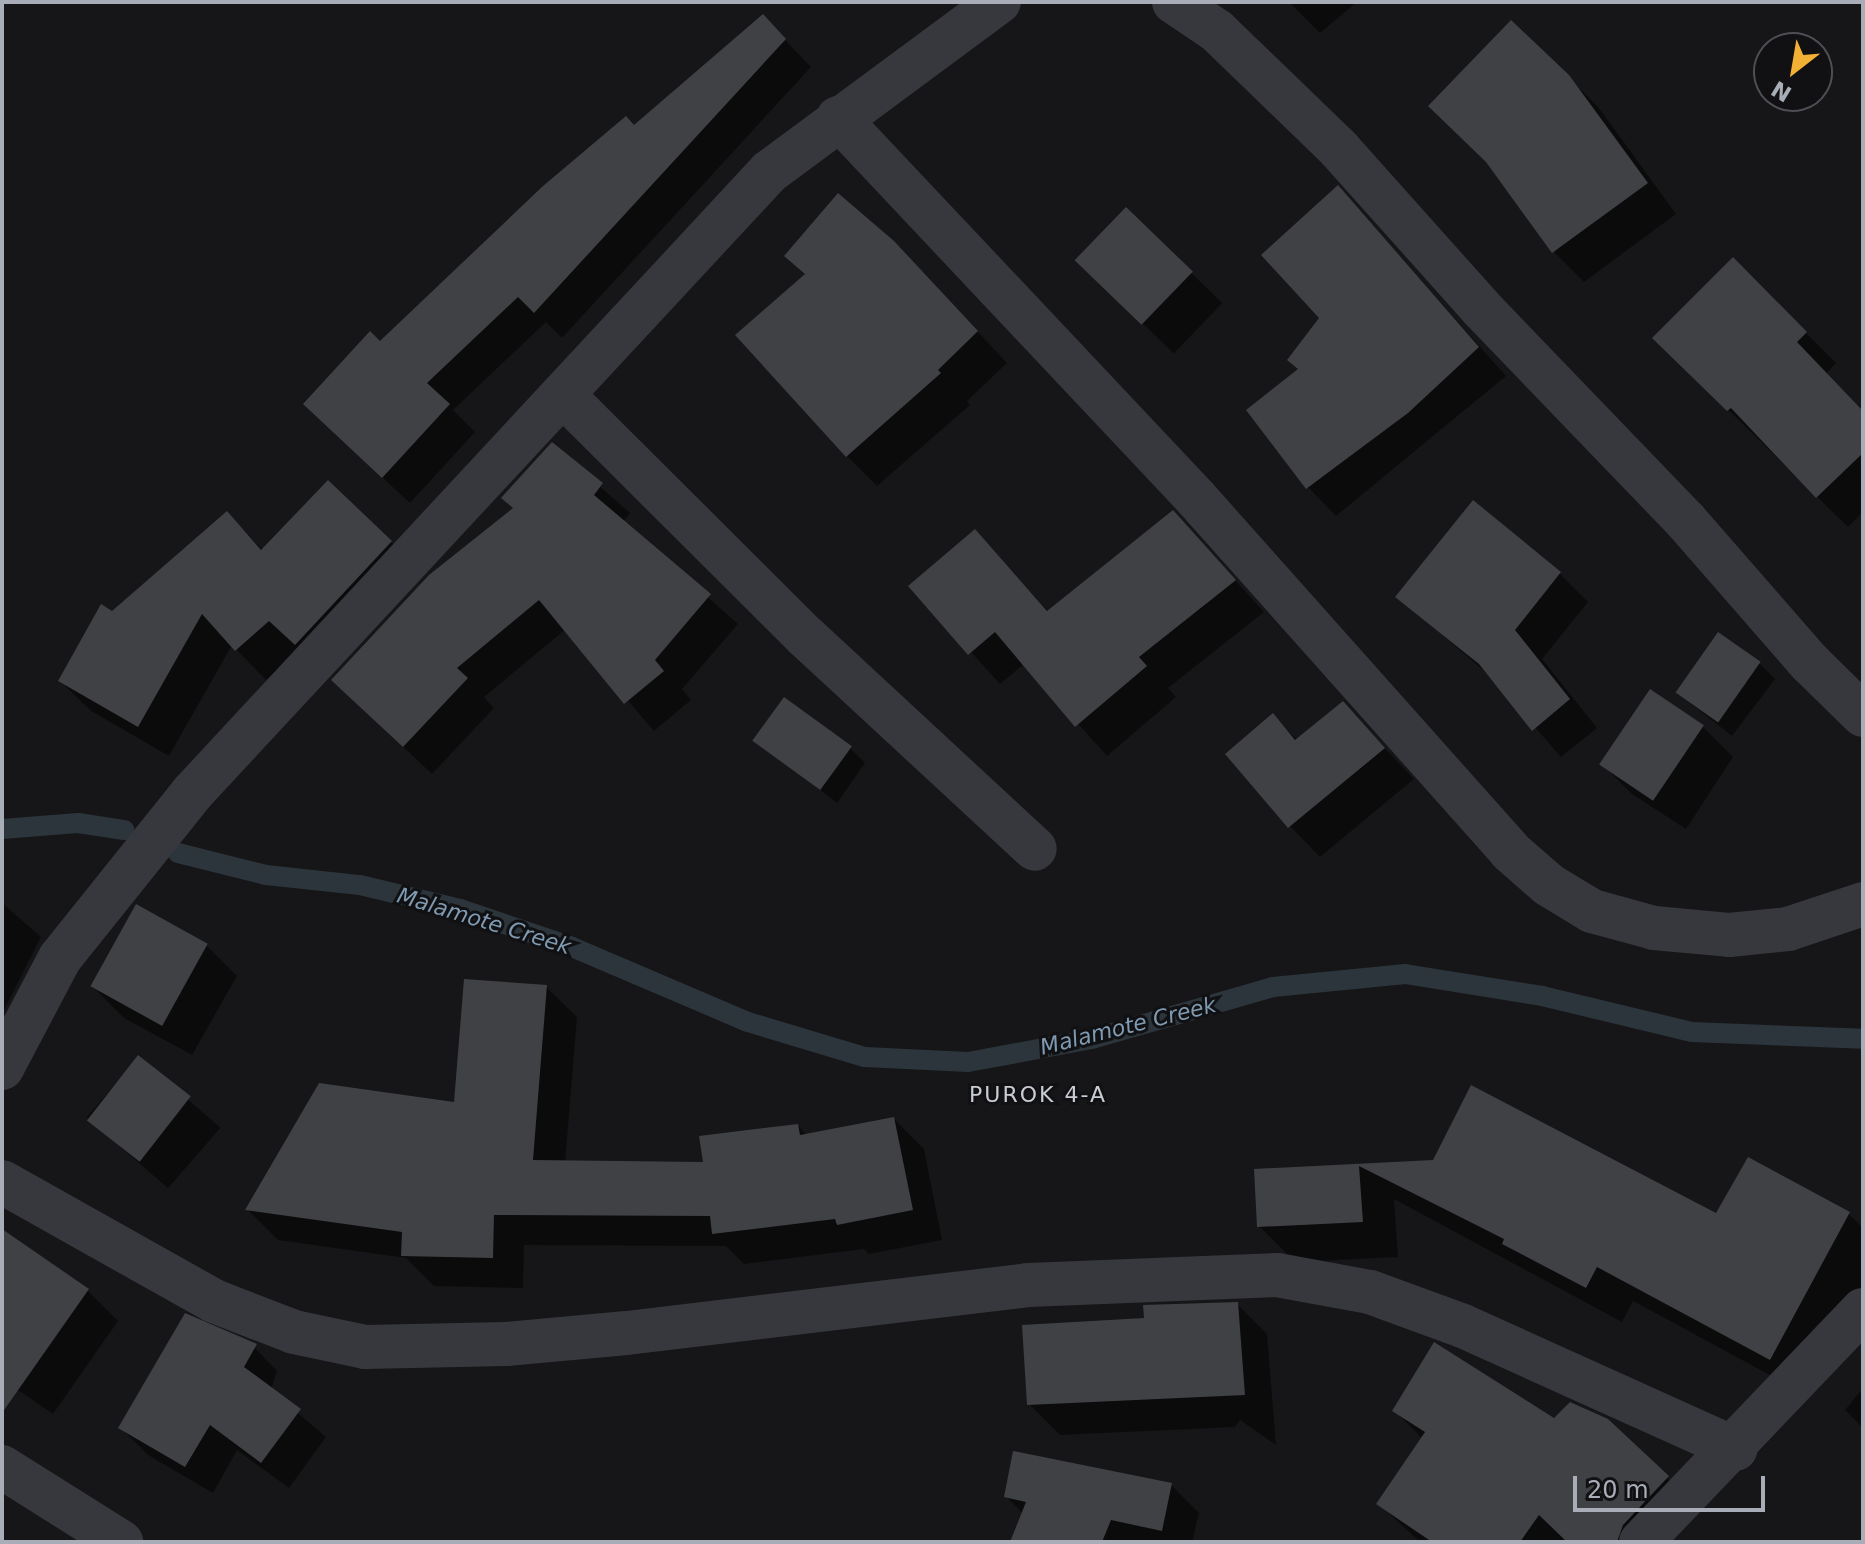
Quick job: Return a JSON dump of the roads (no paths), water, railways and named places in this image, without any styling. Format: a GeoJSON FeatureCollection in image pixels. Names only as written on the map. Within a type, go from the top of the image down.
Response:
{"type":"FeatureCollection","features":[{"type":"Feature","properties":{"kind":"street"},"geometry":{"type":"LineString","coordinates":[[2,1068],[60,958],[192,793],[769,172],[838,118],[999,2]]}},
{"type":"Feature","properties":{"kind":"street"},"geometry":{"type":"LineString","coordinates":[[1174,2],[1217,31],[1339,149],[1481,308],[1686,521],[1810,663],[1863,715]]}},
{"type":"Feature","properties":{"kind":"street"},"geometry":{"type":"LineString","coordinates":[[838,118],[1196,498],[1510,851],[1549,885],[1592,911],[1654,928],[1729,935],[1788,929],[1863,904]]}},
{"type":"Feature","properties":{"kind":"street"},"geometry":{"type":"LineString","coordinates":[[564,396],[805,636],[1035,849]]}},
{"type":"Feature","properties":{"kind":"street"},"geometry":{"type":"LineString","coordinates":[[2,1182],[214,1301],[294,1332],[365,1347],[597,1336],[1028,1285],[1277,1275],[1370,1292],[1463,1326],[1736,1449]]}},
{"type":"Feature","properties":{"kind":"street"},"geometry":{"type":"LineString","coordinates":[[1641,1542],[1736,1449],[1863,1310]]}},
{"type":"Feature","properties":{"kind":"street"},"geometry":{"type":"LineString","coordinates":[[2,1467],[121,1542]]}},
{"type":"Feature","properties":{"kind":"waterway","name":"Malamote Creek"},"geometry":{"type":"LineString","coordinates":[[2,829],[78,823],[124,830]]}},
{"type":"Feature","properties":{"kind":"waterway","name":"Malamote Creek"},"geometry":{"type":"LineString","coordinates":[[178,853],[266,875],[360,885],[460,909],[572,947],[748,1022],[865,1057],[968,1062],[1092,1039],[1273,987],[1405,974],[1542,996],[1692,1032],[1863,1039]]}},
{"type":"Feature","properties":{"kind":"district","name":"PUROK 4-A"},"geometry":{"type":"Point","coordinates":[1038,1095]}}]}
